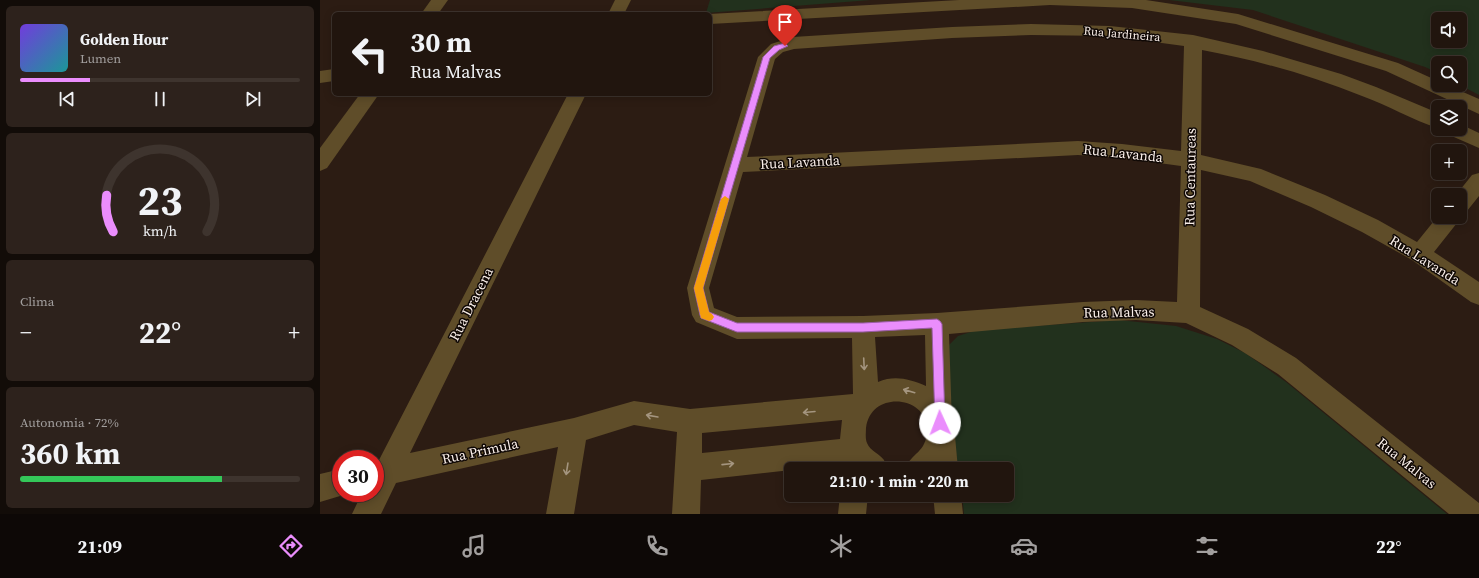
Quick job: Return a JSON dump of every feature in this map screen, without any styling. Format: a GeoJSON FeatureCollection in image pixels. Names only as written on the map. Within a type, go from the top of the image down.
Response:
{"type":"FeatureCollection","features":[{"type":"Feature","properties":{"kind":"street"},"geometry":{"type":"LineString","coordinates":[[431,12],[440,0]]}},
{"type":"Feature","properties":{"kind":"street"},"geometry":{"type":"LineString","coordinates":[[617,12],[623,0]]}},
{"type":"Feature","properties":{"kind":"street"},"geometry":{"type":"LineString","coordinates":[[714,19],[1050,0],[1132,3],[1238,19],[1392,67],[1479,107]]}},
{"type":"Feature","properties":{"kind":"street","name":"Rua Jardineira"},"geometry":{"type":"LineString","coordinates":[[704,315],[698,288],[767,57],[777,48],[792,43],[906,35],[1060,29],[1112,31],[1192,41],[1274,61],[1338,80],[1400,103],[1431,118]]}},
{"type":"Feature","properties":{"kind":"street","name":"Rua Centaureas"},"geometry":{"type":"LineString","coordinates":[[1188,313],[1192,41]]}},
{"type":"Feature","properties":{"kind":"street"},"geometry":{"type":"LineString","coordinates":[[320,77],[332,75]]}},
{"type":"Feature","properties":{"kind":"street"},"geometry":{"type":"LineString","coordinates":[[320,163],[369,96]]}},
{"type":"Feature","properties":{"kind":"street","name":"Rua Dracena"},"geometry":{"type":"LineString","coordinates":[[384,467],[576,96]]}},
{"type":"Feature","properties":{"kind":"street"},"geometry":{"type":"LineString","coordinates":[[1467,135],[1479,141]]}},
{"type":"Feature","properties":{"kind":"street","name":"Rua Lavanda"},"geometry":{"type":"LineString","coordinates":[[735,165],[1078,148],[1122,151],[1190,160],[1261,177],[1318,201],[1370,226],[1420,254],[1479,295]]}},
{"type":"Feature","properties":{"kind":"street"},"geometry":{"type":"LineString","coordinates":[[1467,197],[1479,182]]}},
{"type":"Feature","properties":{"kind":"street"},"geometry":{"type":"LineString","coordinates":[[1420,254],[1444,224]]}},
{"type":"Feature","properties":{"kind":"street","name":"Rua Malvas"},"geometry":{"type":"LineString","coordinates":[[704,315],[737,328],[863,327],[937,324],[1083,312],[1136,310],[1188,313],[1240,337],[1287,366],[1471,514]]}},
{"type":"Feature","properties":{"kind":"street"},"geometry":{"type":"LineString","coordinates":[[937,324],[940,426],[944,462]]}},
{"type":"Feature","properties":{"kind":"street"},"geometry":{"type":"LineString","coordinates":[[863,327],[863,403]]}},
{"type":"Feature","properties":{"kind":"street"},"geometry":{"type":"LineString","coordinates":[[689,468],[860,460],[852,434],[854,420],[863,403],[879,392],[894,388],[910,390],[924,398],[934,409],[940,426],[938,446],[927,462]]}},
{"type":"Feature","properties":{"kind":"street","name":"Rua Primula"},"geometry":{"type":"LineString","coordinates":[[384,472],[574,431],[634,413],[690,422],[863,403]]}},
{"type":"Feature","properties":{"kind":"street"},"geometry":{"type":"LineString","coordinates":[[686,514],[690,422]]}},
{"type":"Feature","properties":{"kind":"street"},"geometry":{"type":"LineString","coordinates":[[560,514],[574,431]]}},
{"type":"Feature","properties":{"kind":"street"},"geometry":{"type":"LineString","coordinates":[[320,488],[332,485]]}},
{"type":"Feature","properties":{"kind":"street","name":"Rua Dracena"},"geometry":{"type":"LineString","coordinates":[[366,514],[370,502]]}},
{"type":"Feature","properties":{"kind":"street"},"geometry":{"type":"LineString","coordinates":[[852,514],[853,502]]}},
{"type":"Feature","properties":{"kind":"street"},"geometry":{"type":"LineString","coordinates":[[948,502],[949,514]]}},
{"type":"Feature","properties":{"kind":"green space"},"geometry":{"type":"Polygon","coordinates":[[[710,0],[871,0],[712,13],[706,12],[710,0]]]}},
{"type":"Feature","properties":{"kind":"green space"},"geometry":{"type":"Polygon","coordinates":[[[1169,0],[1479,0],[1479,95],[1467,89],[1467,56],[1431,56],[1431,70],[1253,10],[1169,0]]]}},
{"type":"Feature","properties":{"kind":"green space"},"geometry":{"type":"Polygon","coordinates":[[[1119,320],[1176,326],[1217,339],[1245,353],[1286,382],[1447,514],[964,514],[963,502],[1014,502],[1014,462],[957,462],[945,364],[948,346],[958,336],[977,330],[1119,320]]]}},
{"type":"Feature","properties":{"kind":"slow traffic"},"geometry":{"type":"LineString","coordinates":[[709,317],[704,315],[698,288],[725,199]]}},
{"type":"Feature","properties":{"kind":"route"},"geometry":{"type":"LineString","coordinates":[[785,46],[777,48],[767,57],[698,288],[704,315],[737,328],[863,327],[937,324],[940,423]]}}]}
